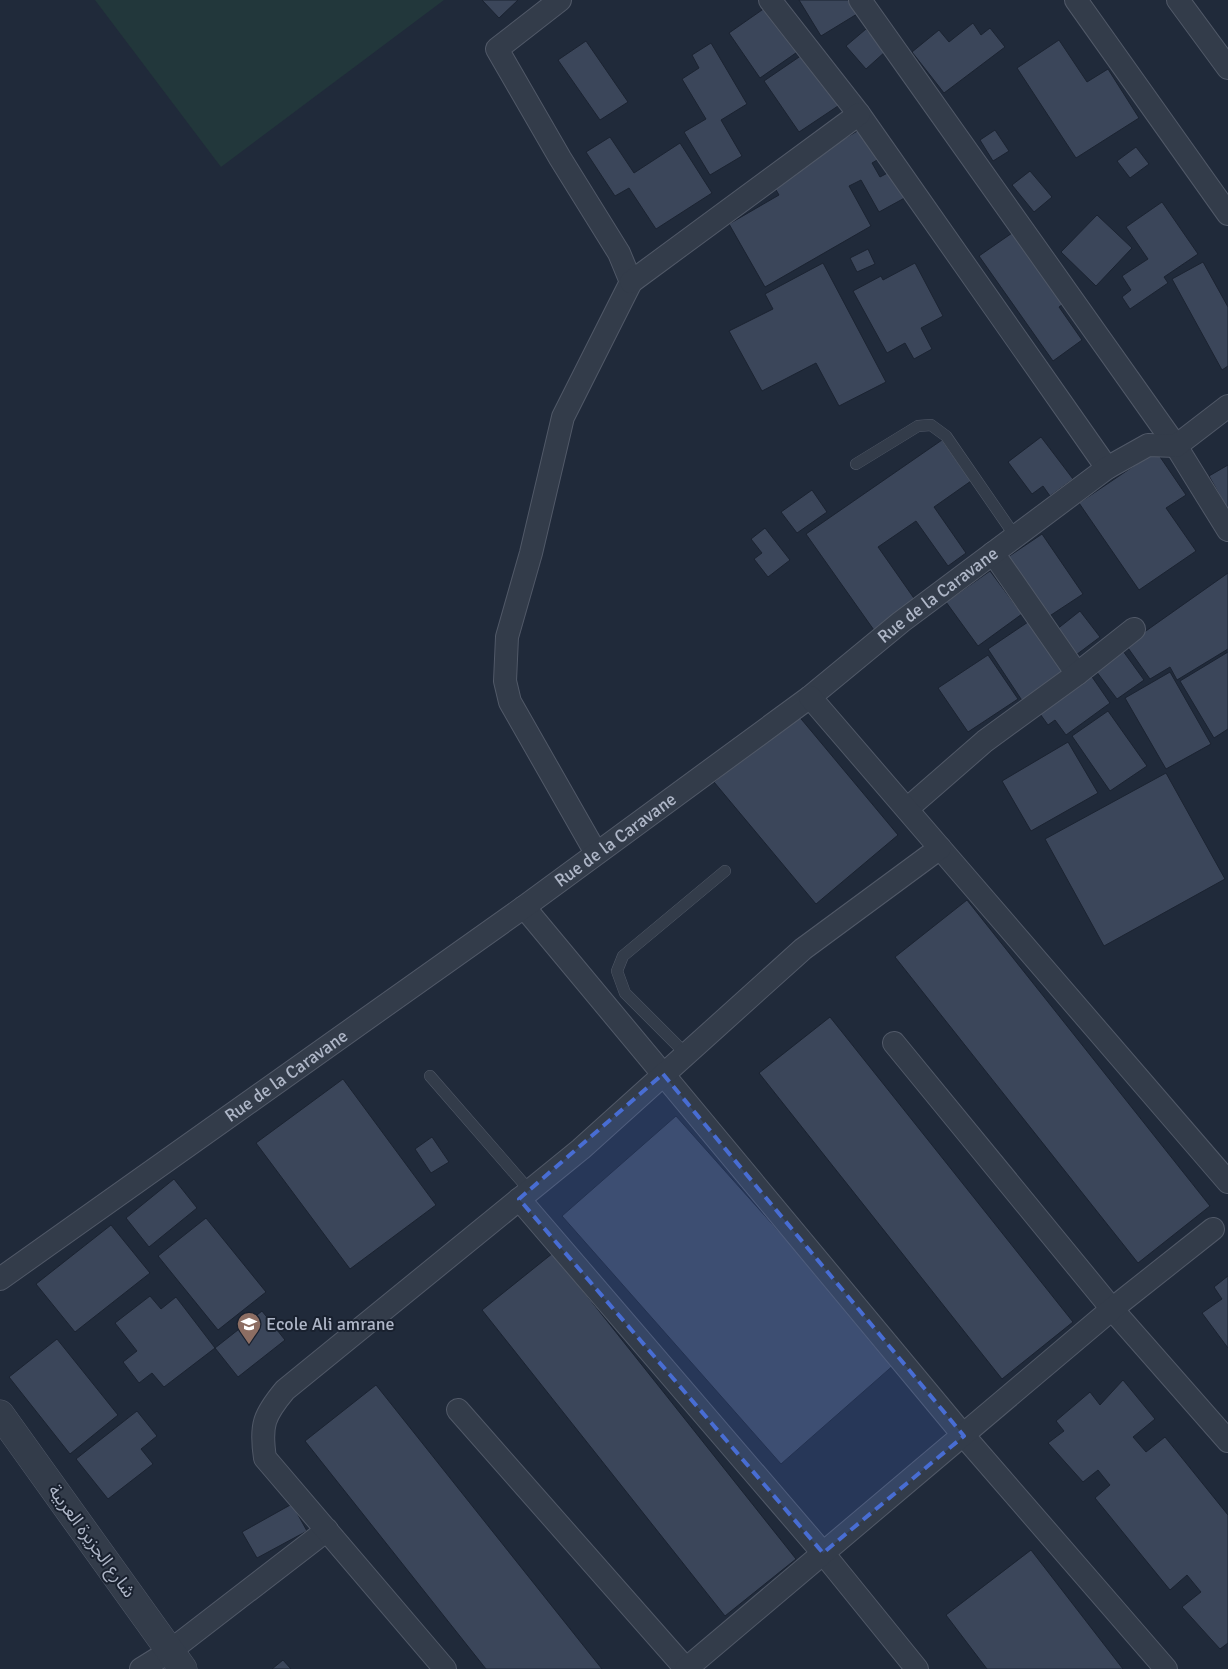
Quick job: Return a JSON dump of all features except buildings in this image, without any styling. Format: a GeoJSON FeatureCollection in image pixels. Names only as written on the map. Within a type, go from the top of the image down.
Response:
{"type":"FeatureCollection","features":[{"type":"Feature","properties":{"kind":"street"},"geometry":{"type":"LineString","coordinates":[[560,0],[497,49],[560,158],[619,253],[631,282]]}},
{"type":"Feature","properties":{"kind":"street"},"geometry":{"type":"LineString","coordinates":[[770,0],[859,114],[1107,468]]}},
{"type":"Feature","properties":{"kind":"street"},"geometry":{"type":"LineString","coordinates":[[860,0],[1176,446],[1228,530]]}},
{"type":"Feature","properties":{"kind":"street"},"geometry":{"type":"LineString","coordinates":[[1076,0],[1228,214]]}},
{"type":"Feature","properties":{"kind":"street"},"geometry":{"type":"LineString","coordinates":[[1178,0],[1228,68]]}},
{"type":"Feature","properties":{"kind":"street"},"geometry":{"type":"LineString","coordinates":[[596,853],[510,702],[505,681],[507,637],[530,553],[563,417],[631,282],[859,114]]}},
{"type":"Feature","properties":{"kind":"street"},"geometry":{"type":"LineString","coordinates":[[1176,446],[1228,406]]}},
{"type":"Feature","properties":{"kind":"street","name":"Rue de la Caravane"},"geometry":{"type":"LineString","coordinates":[[0,1279],[524,906],[810,697],[901,622],[1107,468],[1148,445],[1176,446]]}},
{"type":"Feature","properties":{"kind":"street"},"geometry":{"type":"LineString","coordinates":[[993,553],[1077,674]]}},
{"type":"Feature","properties":{"kind":"street"},"geometry":{"type":"LineString","coordinates":[[907,809],[985,741],[1077,674],[1134,629]]}},
{"type":"Feature","properties":{"kind":"street"},"geometry":{"type":"LineString","coordinates":[[810,697],[1228,1182]]}},
{"type":"Feature","properties":{"kind":"street"},"geometry":{"type":"LineString","coordinates":[[445,1669],[266,1458],[262,1437],[268,1411],[285,1390],[581,1149],[804,949],[940,848]]}},
{"type":"Feature","properties":{"kind":"street"},"geometry":{"type":"LineString","coordinates":[[524,906],[1154,1665]]}},
{"type":"Feature","properties":{"kind":"street"},"geometry":{"type":"LineString","coordinates":[[894,1043],[1112,1309],[1228,1441]]}},
{"type":"Feature","properties":{"kind":"street"},"geometry":{"type":"LineString","coordinates":[[525,1195],[917,1669]]}},
{"type":"Feature","properties":{"kind":"street"},"geometry":{"type":"LineString","coordinates":[[458,1410],[686,1669],[1112,1309],[1213,1229]]}},
{"type":"Feature","properties":{"kind":"street","name":"شارع الجزيرة العربية"},"geometry":{"type":"LineString","coordinates":[[0,1414],[177,1660]]}},
{"type":"Feature","properties":{"kind":"street"},"geometry":{"type":"LineString","coordinates":[[141,1669],[177,1660],[327,1530]]}},
{"type":"Feature","properties":{"kind":"lane"},"geometry":{"type":"LineString","coordinates":[[856,464],[918,426],[931,425],[946,436],[1015,536]]}},
{"type":"Feature","properties":{"kind":"lane"},"geometry":{"type":"LineString","coordinates":[[686,1054],[626,993],[617,971],[623,956],[725,871]]}},
{"type":"Feature","properties":{"kind":"lane"},"geometry":{"type":"LineString","coordinates":[[430,1076],[525,1195]]}},
{"type":"Feature","properties":{"kind":"highlighted area"},"geometry":{"type":"Polygon","coordinates":[[[663,1074],[964,1436],[823,1553],[519,1199],[663,1074]]]}},
{"type":"Feature","properties":{"kind":"green space"},"geometry":{"type":"Polygon","coordinates":[[[95,0],[444,0],[221,167],[95,0]]]}},
{"type":"Feature","properties":{"kind":"place","name":"Ecole Ali amrane"},"geometry":{"type":"Point","coordinates":[249,1345]}}]}
